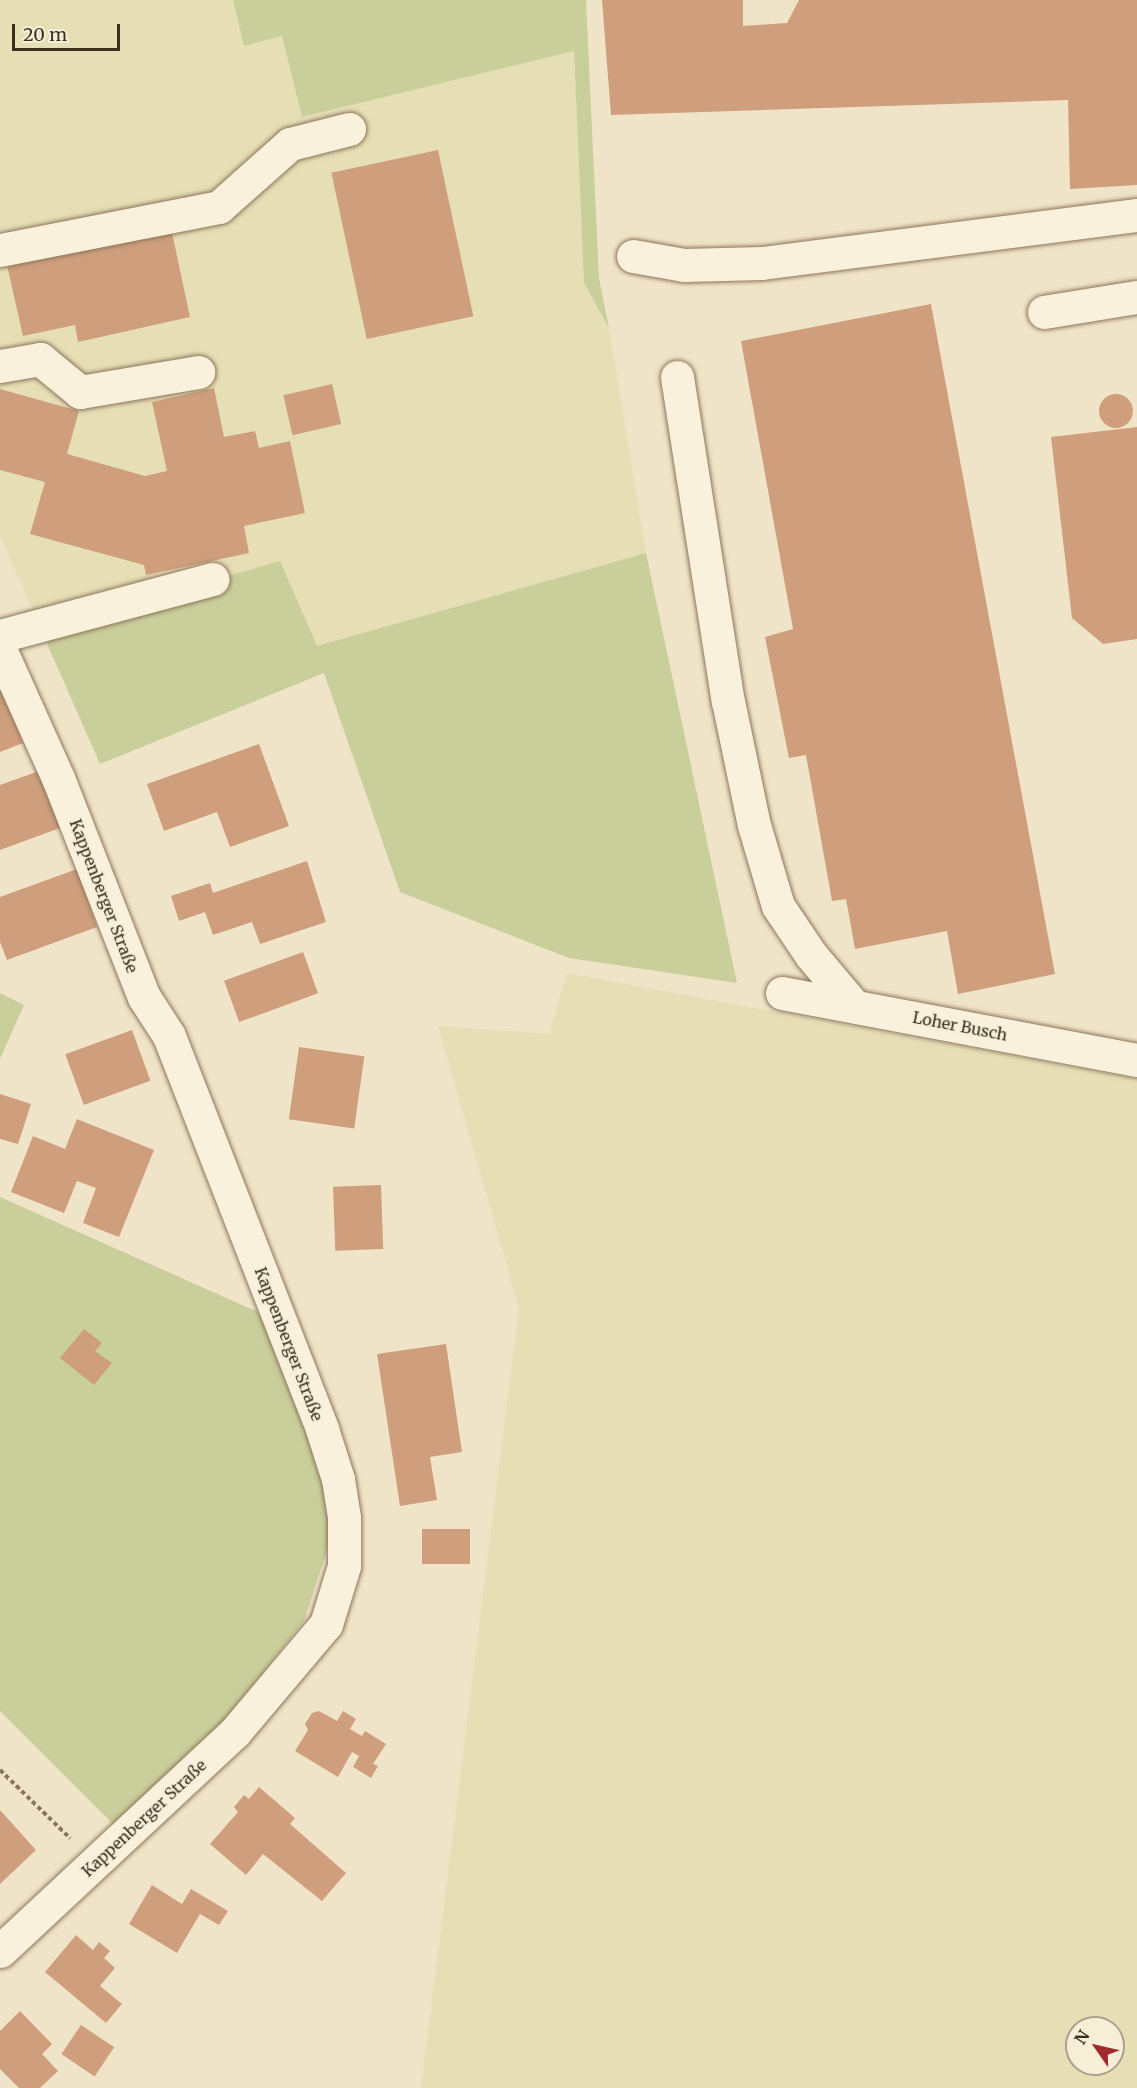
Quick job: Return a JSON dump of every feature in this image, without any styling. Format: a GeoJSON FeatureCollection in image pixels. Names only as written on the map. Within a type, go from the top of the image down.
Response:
{"type":"FeatureCollection","features":[{"type":"Feature","properties":{"kind":"street"},"geometry":{"type":"LineString","coordinates":[[0,250],[219,207],[290,144],[349,129]]}},
{"type":"Feature","properties":{"kind":"street"},"geometry":{"type":"LineString","coordinates":[[633,256],[684,265],[762,262],[1137,215]]}},
{"type":"Feature","properties":{"kind":"street"},"geometry":{"type":"LineString","coordinates":[[1044,312],[1137,297]]}},
{"type":"Feature","properties":{"kind":"street"},"geometry":{"type":"LineString","coordinates":[[0,366],[40,359],[81,392],[198,372]]}},
{"type":"Feature","properties":{"kind":"street"},"geometry":{"type":"LineString","coordinates":[[677,377],[728,700],[754,825],[778,906],[811,955],[854,1006]]}},
{"type":"Feature","properties":{"kind":"street"},"geometry":{"type":"LineString","coordinates":[[0,636],[213,579]]}},
{"type":"Feature","properties":{"kind":"street","name":"Kappenberger Straße"},"geometry":{"type":"LineString","coordinates":[[0,649],[58,778],[144,997],[174,1047],[322,1429],[338,1479],[344,1518],[344,1566],[326,1624],[235,1732],[0,1951]]}},
{"type":"Feature","properties":{"kind":"street","name":"Loher Busch"},"geometry":{"type":"LineString","coordinates":[[782,993],[1137,1060]]}},
{"type":"Feature","properties":{"kind":"path"},"geometry":{"type":"LineString","coordinates":[[0,1770],[97,1863]]}},
{"type":"Feature","properties":{"kind":"shaded area"},"geometry":{"type":"Polygon","coordinates":[[[0,0],[233,0],[244,46],[282,36],[302,117],[574,51],[584,283],[609,328],[646,553],[316,647],[41,630],[0,535],[0,0]]]}},
{"type":"Feature","properties":{"kind":"shaded area"},"geometry":{"type":"Polygon","coordinates":[[[567,973],[1137,1079],[1137,2088],[421,2088],[519,1308],[438,1026],[549,1034],[567,973]]]}},
{"type":"Feature","properties":{"kind":"green space"},"geometry":{"type":"Polygon","coordinates":[[[233,0],[586,0],[599,278],[609,328],[584,283],[574,51],[302,117],[282,36],[244,46],[233,0]]]}},
{"type":"Feature","properties":{"kind":"green space"},"geometry":{"type":"Polygon","coordinates":[[[646,553],[737,983],[569,958],[400,892],[324,673],[100,764],[41,630],[280,561],[317,646],[646,553]]]}},
{"type":"Feature","properties":{"kind":"green space"},"geometry":{"type":"Polygon","coordinates":[[[0,993],[24,1005],[0,1059],[0,993]]]}},
{"type":"Feature","properties":{"kind":"green space"},"geometry":{"type":"Polygon","coordinates":[[[0,1197],[269,1317],[337,1520],[304,1621],[222,1724],[115,1826],[0,1711],[0,1197]]]}},
{"type":"Feature","properties":{"kind":"building"},"geometry":{"type":"Polygon","coordinates":[[[602,0],[743,0],[743,26],[787,23],[799,0],[1137,0],[1137,185],[1070,189],[1068,100],[611,115],[602,0]]]}},
{"type":"Feature","properties":{"kind":"building"},"geometry":{"type":"Polygon","coordinates":[[[438,150],[473,316],[367,339],[331,173],[438,150]]]}},
{"type":"Feature","properties":{"kind":"building"},"geometry":{"type":"Polygon","coordinates":[[[171,228],[190,317],[78,342],[75,325],[23,336],[7,265],[171,228]]]}},
{"type":"Feature","properties":{"kind":"building"},"geometry":{"type":"Polygon","coordinates":[[[931,304],[1055,974],[958,994],[947,931],[855,949],[846,899],[832,901],[806,755],[789,758],[765,637],[793,629],[741,341],[931,304]]]}},
{"type":"Feature","properties":{"kind":"building"},"geometry":{"type":"Polygon","coordinates":[[[332,384],[341,424],[293,435],[283,395],[332,384]]]}},
{"type":"Feature","properties":{"kind":"building"},"geometry":{"type":"Polygon","coordinates":[[[214,388],[224,437],[255,431],[259,448],[290,441],[305,513],[244,526],[249,553],[146,575],[144,565],[30,534],[45,482],[0,470],[0,389],[79,411],[67,454],[145,476],[167,471],[152,402],[214,388]]]}},
{"type":"Feature","properties":{"kind":"building"},"geometry":{"type":"Polygon","coordinates":[[[1116,394],[1128,399],[1133,411],[1128,423],[1116,428],[1104,423],[1099,411],[1104,399],[1116,394]]]}},
{"type":"Feature","properties":{"kind":"building"},"geometry":{"type":"Polygon","coordinates":[[[1137,427],[1137,639],[1103,644],[1072,618],[1051,437],[1137,427]]]}},
{"type":"Feature","properties":{"kind":"building"},"geometry":{"type":"Polygon","coordinates":[[[0,682],[23,743],[0,752],[0,682]]]}},
{"type":"Feature","properties":{"kind":"building"},"geometry":{"type":"Polygon","coordinates":[[[259,744],[289,826],[230,847],[217,812],[164,831],[147,784],[259,744]]]}},
{"type":"Feature","properties":{"kind":"building"},"geometry":{"type":"Polygon","coordinates":[[[39,771],[60,828],[0,850],[0,785],[39,771]]]}},
{"type":"Feature","properties":{"kind":"building"},"geometry":{"type":"Polygon","coordinates":[[[307,861],[326,922],[260,944],[252,922],[213,935],[205,912],[179,921],[171,896],[210,883],[213,893],[307,861]]]}},
{"type":"Feature","properties":{"kind":"building"},"geometry":{"type":"Polygon","coordinates":[[[77,869],[97,927],[7,960],[0,942],[0,897],[77,869]]]}},
{"type":"Feature","properties":{"kind":"building"},"geometry":{"type":"Polygon","coordinates":[[[303,952],[318,993],[239,1022],[224,981],[303,952]]]}},
{"type":"Feature","properties":{"kind":"building"},"geometry":{"type":"Polygon","coordinates":[[[132,1030],[150,1081],[84,1105],[65,1054],[132,1030]]]}},
{"type":"Feature","properties":{"kind":"building"},"geometry":{"type":"Polygon","coordinates":[[[299,1047],[364,1056],[354,1128],[289,1119],[299,1047]]]}},
{"type":"Feature","properties":{"kind":"building"},"geometry":{"type":"Polygon","coordinates":[[[0,1094],[31,1104],[18,1144],[0,1139],[0,1094]]]}},
{"type":"Feature","properties":{"kind":"building"},"geometry":{"type":"Polygon","coordinates":[[[77,1119],[154,1150],[119,1237],[83,1223],[96,1188],[77,1181],[64,1213],[11,1192],[33,1136],[65,1149],[77,1119]]]}},
{"type":"Feature","properties":{"kind":"building"},"geometry":{"type":"Polygon","coordinates":[[[381,1185],[383,1249],[335,1251],[333,1187],[381,1185]]]}},
{"type":"Feature","properties":{"kind":"building"},"geometry":{"type":"Polygon","coordinates":[[[84,1329],[102,1343],[95,1351],[112,1363],[94,1385],[60,1358],[84,1329]]]}},
{"type":"Feature","properties":{"kind":"building"},"geometry":{"type":"Polygon","coordinates":[[[446,1344],[462,1452],[430,1457],[437,1500],[400,1506],[377,1354],[446,1344]]]}},
{"type":"Feature","properties":{"kind":"building"},"geometry":{"type":"Polygon","coordinates":[[[422,1529],[470,1529],[470,1564],[422,1564],[422,1529]]]}},
{"type":"Feature","properties":{"kind":"building"},"geometry":{"type":"Polygon","coordinates":[[[319,1711],[337,1721],[343,1711],[356,1719],[350,1729],[362,1736],[365,1731],[386,1744],[373,1764],[378,1766],[371,1778],[353,1767],[359,1756],[352,1752],[338,1777],[295,1751],[308,1730],[305,1724],[312,1713],[319,1711]]]}},
{"type":"Feature","properties":{"kind":"building"},"geometry":{"type":"Polygon","coordinates":[[[259,1787],[295,1818],[290,1824],[346,1873],[322,1901],[263,1854],[246,1875],[210,1844],[238,1812],[234,1807],[244,1795],[249,1799],[259,1787]]]}},
{"type":"Feature","properties":{"kind":"building"},"geometry":{"type":"Polygon","coordinates":[[[0,1810],[36,1850],[0,1884],[0,1810]]]}},
{"type":"Feature","properties":{"kind":"building"},"geometry":{"type":"Polygon","coordinates":[[[152,1885],[182,1904],[191,1889],[228,1911],[219,1925],[200,1914],[177,1953],[129,1924],[152,1885]]]}},
{"type":"Feature","properties":{"kind":"building"},"geometry":{"type":"Polygon","coordinates":[[[76,1935],[93,1950],[99,1942],[110,1951],[104,1958],[115,1968],[100,1986],[122,2004],[106,2023],[45,1972],[76,1935]]]}},
{"type":"Feature","properties":{"kind":"building"},"geometry":{"type":"Polygon","coordinates":[[[20,2011],[52,2044],[42,2054],[58,2071],[40,2088],[19,2088],[0,2069],[0,2031],[20,2011]]]}},
{"type":"Feature","properties":{"kind":"building"},"geometry":{"type":"Polygon","coordinates":[[[81,2025],[114,2047],[95,2076],[61,2054],[81,2025]]]}}]}
